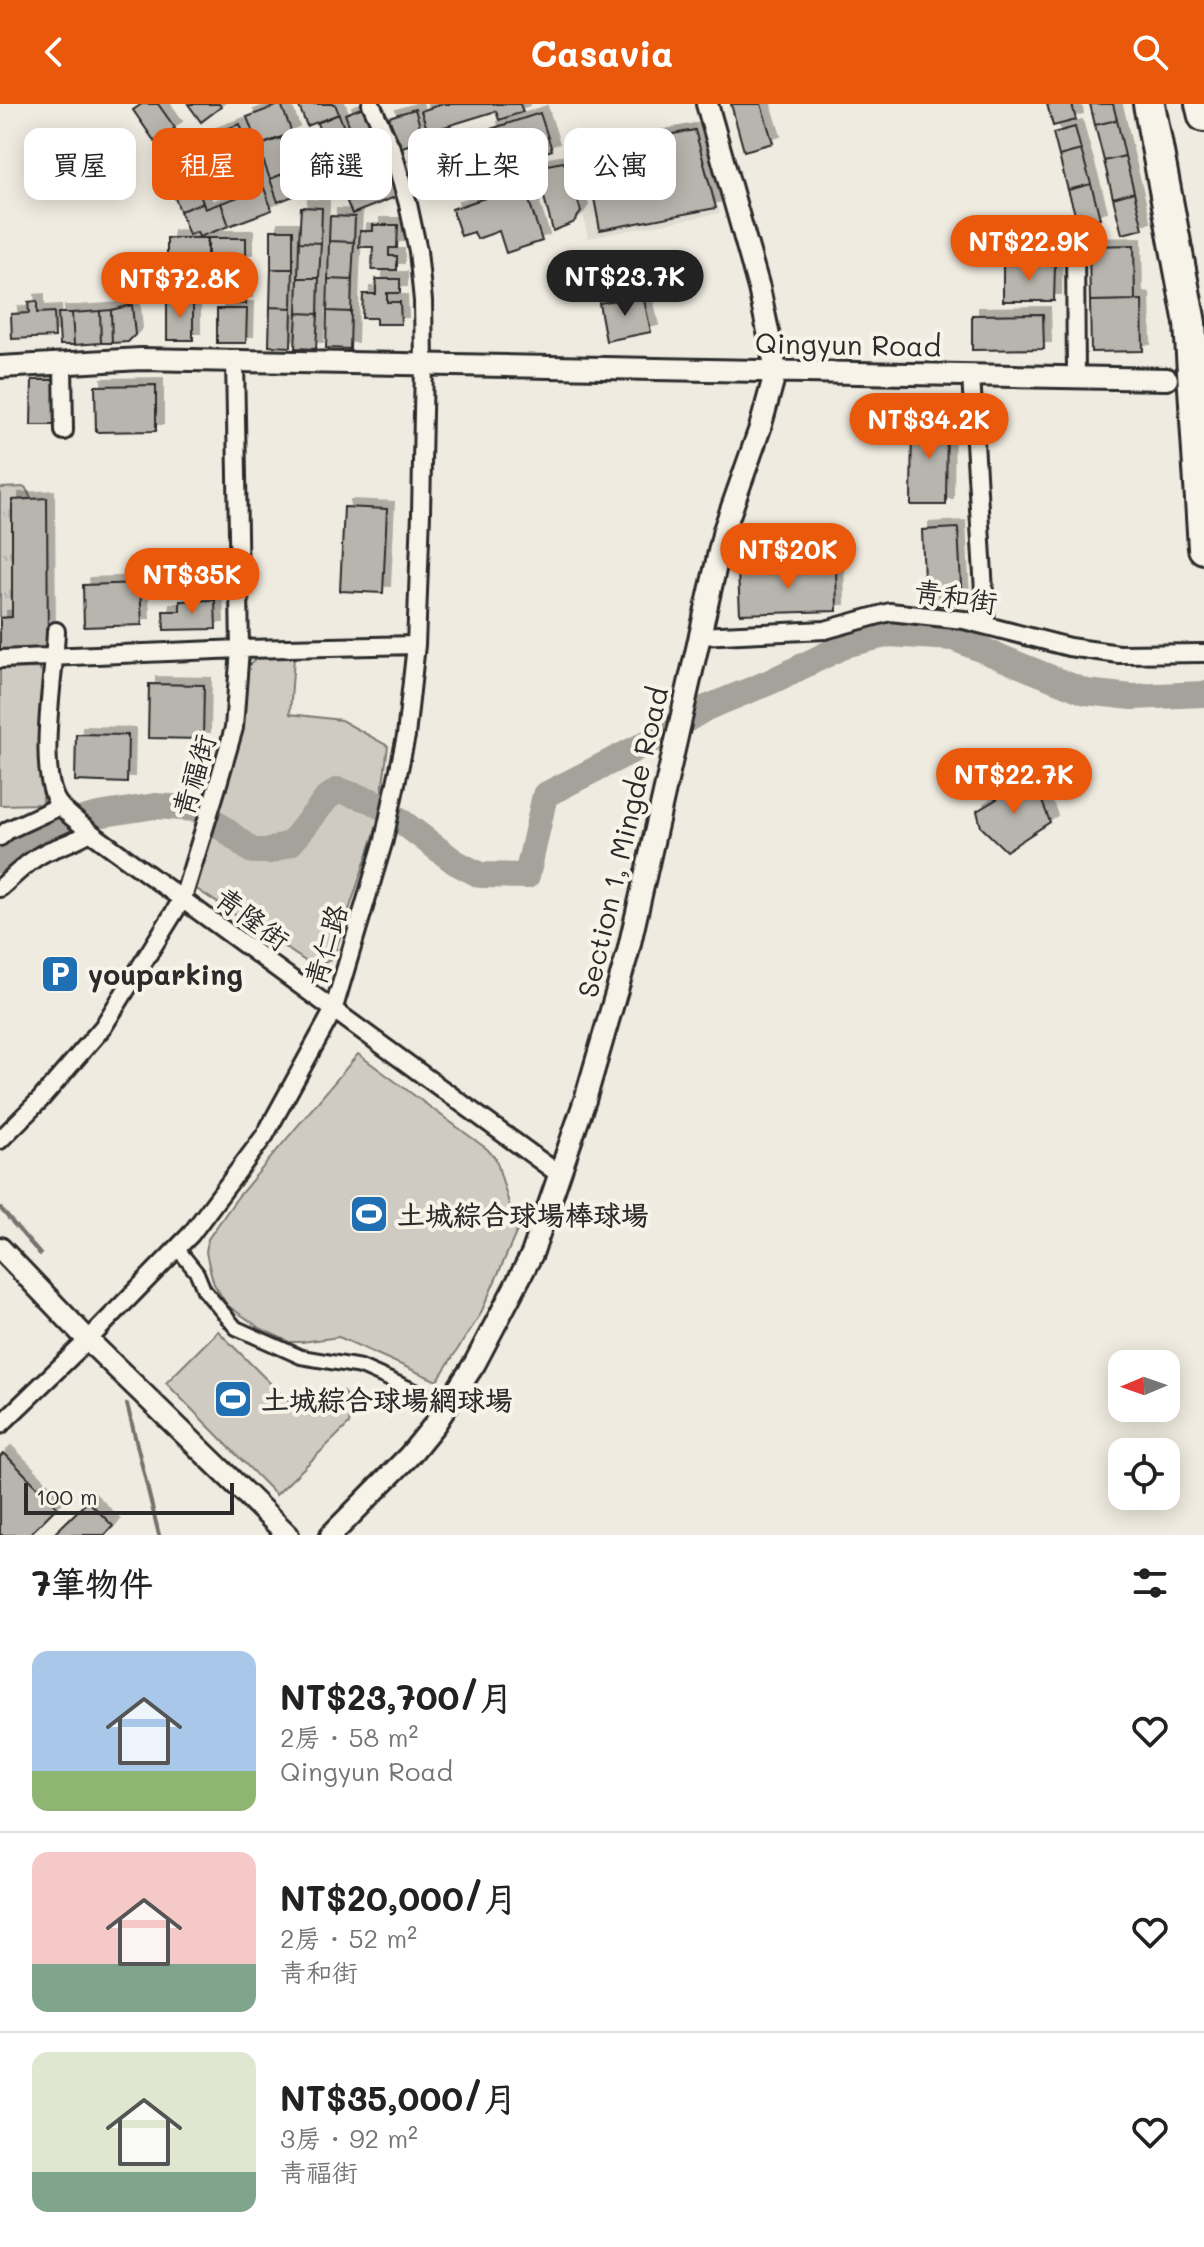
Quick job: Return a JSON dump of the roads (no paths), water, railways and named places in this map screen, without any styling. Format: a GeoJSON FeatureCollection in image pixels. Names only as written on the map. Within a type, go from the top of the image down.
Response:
{"type":"FeatureCollection","features":[{"type":"Feature","properties":{"kind":"highway"},"geometry":{"type":"LineString","coordinates":[[1149,104],[1190,323],[1204,548]]}},
{"type":"Feature","properties":{"kind":"highway"},"geometry":{"type":"LineString","coordinates":[[1201,104],[1204,116]]}},
{"type":"Feature","properties":{"kind":"street","name":"青仁路"},"geometry":{"type":"LineString","coordinates":[[0,1425],[191,1234],[265,1135],[333,1011],[384,840],[406,736],[416,645],[423,301],[413,227],[393,152],[371,104]]}},
{"type":"Feature","properties":{"kind":"street","name":"Section 1, Mingde Road"},"geometry":{"type":"LineString","coordinates":[[331,1535],[409,1456],[447,1405],[475,1363],[532,1254],[560,1175],[628,952],[724,530],[760,428],[776,370],[759,288],[707,104]]}},
{"type":"Feature","properties":{"kind":"street"},"geometry":{"type":"LineString","coordinates":[[1073,237],[1076,376]]}},
{"type":"Feature","properties":{"kind":"street","name":"Qingyun Road"},"geometry":{"type":"LineString","coordinates":[[0,367],[141,359],[1167,379]]}},
{"type":"Feature","properties":{"kind":"street","name":"青福街"},"geometry":{"type":"LineString","coordinates":[[0,1140],[40,1100],[103,1027],[183,898],[217,787],[234,728],[240,649],[235,360]]}},
{"type":"Feature","properties":{"kind":"street"},"geometry":{"type":"LineString","coordinates":[[63,363],[64,431]]}},
{"type":"Feature","properties":{"kind":"street"},"geometry":{"type":"LineString","coordinates":[[971,375],[986,625]]}},
{"type":"Feature","properties":{"kind":"street","name":"青和街"},"geometry":{"type":"LineString","coordinates":[[699,636],[825,630],[890,612],[964,620],[1069,647],[1119,654],[1204,653]]}},
{"type":"Feature","properties":{"kind":"street"},"geometry":{"type":"LineString","coordinates":[[0,837],[8,830],[61,806],[47,770],[56,631]]}},
{"type":"Feature","properties":{"kind":"street"},"geometry":{"type":"LineString","coordinates":[[0,659],[416,645]]}},
{"type":"Feature","properties":{"kind":"street","name":"青隆街"},"geometry":{"type":"LineString","coordinates":[[61,806],[90,832],[560,1175]]}},
{"type":"Feature","properties":{"kind":"street"},"geometry":{"type":"LineString","coordinates":[[0,888],[46,852],[73,843],[90,832]]}},
{"type":"Feature","properties":{"kind":"street"},"geometry":{"type":"LineString","coordinates":[[0,1248],[88,1340],[288,1535]]}},
{"type":"Feature","properties":{"kind":"street"},"geometry":{"type":"LineString","coordinates":[[177,1248],[197,1273],[204,1290],[236,1328],[301,1357],[361,1367],[447,1405]]}},
{"type":"Feature","properties":{"kind":"waterway"},"geometry":{"type":"LineString","coordinates":[[397,818],[455,862],[480,875],[527,876],[545,795],[647,743],[706,708],[770,682],[848,644],[889,634],[953,638],[1086,692],[1132,697],[1204,694]]}},
{"type":"Feature","properties":{"kind":"waterway"},"geometry":{"type":"LineString","coordinates":[[0,861],[33,832],[98,815],[155,806],[196,809],[252,851],[270,851],[291,843],[327,798],[338,790],[380,806]]}},
{"type":"Feature","properties":{"kind":"waterway"},"geometry":{"type":"LineString","coordinates":[[0,1208],[40,1254]]}},
{"type":"Feature","properties":{"kind":"waterway"},"geometry":{"type":"LineString","coordinates":[[127,1404],[159,1535]]}},
{"type":"Feature","properties":{"kind":"place","name":"youparking"},"geometry":{"type":"Point","coordinates":[60,974]}},
{"type":"Feature","properties":{"kind":"place","name":"土城綜合球場棒球場"},"geometry":{"type":"Point","coordinates":[369,1214]}},
{"type":"Feature","properties":{"kind":"place","name":"土城綜合球場網球場"},"geometry":{"type":"Point","coordinates":[233,1399]}}]}
